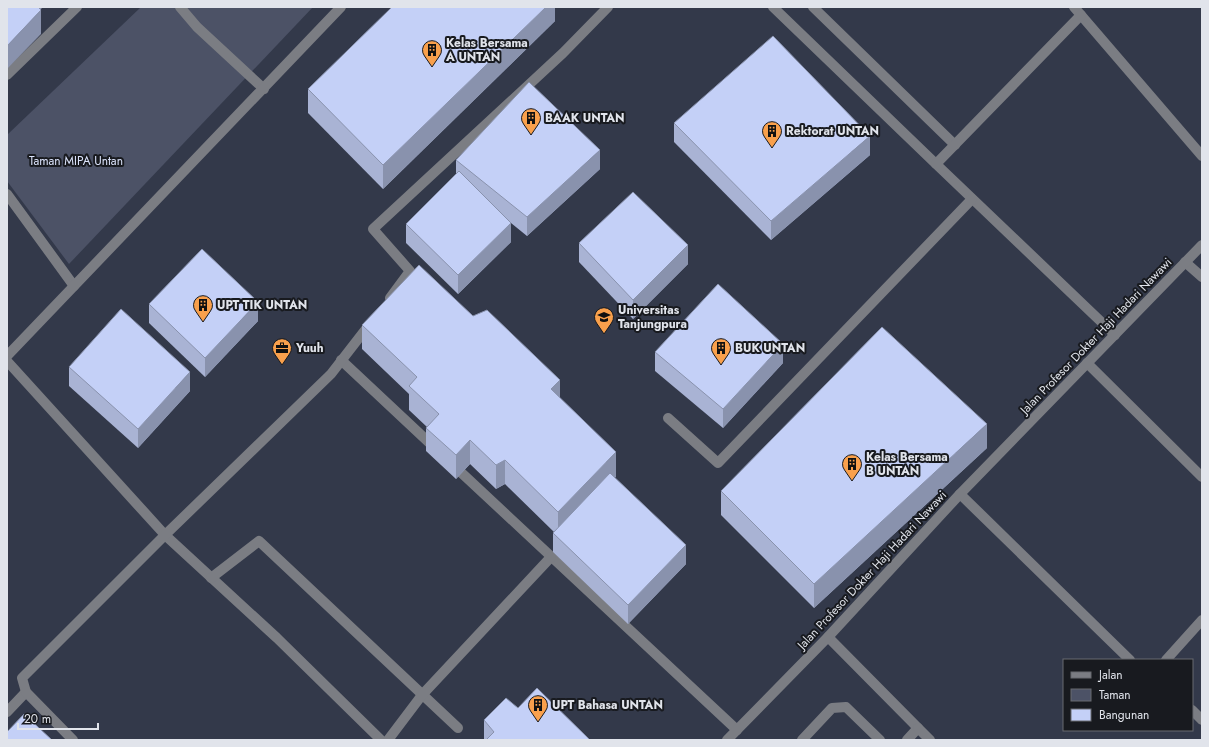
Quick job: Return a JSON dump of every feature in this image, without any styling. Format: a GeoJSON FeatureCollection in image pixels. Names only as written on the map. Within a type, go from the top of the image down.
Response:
{"type":"FeatureCollection","features":[{"type":"Feature","properties":{"kind":"lane"},"geometry":{"type":"LineString","coordinates":[[7,75],[77,7]]}},
{"type":"Feature","properties":{"kind":"lane"},"geometry":{"type":"LineString","coordinates":[[180,7],[198,27],[264,89]]}},
{"type":"Feature","properties":{"kind":"lane"},"geometry":{"type":"LineString","coordinates":[[7,356],[341,7]]}},
{"type":"Feature","properties":{"kind":"lane"},"geometry":{"type":"LineString","coordinates":[[383,307],[410,271],[373,229],[557,58],[608,7]]}},
{"type":"Feature","properties":{"kind":"lane"},"geometry":{"type":"LineString","coordinates":[[773,7],[1115,335]]}},
{"type":"Feature","properties":{"kind":"lane"},"geometry":{"type":"LineString","coordinates":[[813,7],[955,145]]}},
{"type":"Feature","properties":{"kind":"lane"},"geometry":{"type":"LineString","coordinates":[[936,164],[1077,11],[1202,156]]}},
{"type":"Feature","properties":{"kind":"lane"},"geometry":{"type":"LineString","coordinates":[[7,194],[74,286]]}},
{"type":"Feature","properties":{"kind":"lane"},"geometry":{"type":"LineString","coordinates":[[668,418],[718,463],[972,198]]}},
{"type":"Feature","properties":{"kind":"lane","name":"Jalan Profesor Dokter Haji Hadari Nawawi"},"geometry":{"type":"LineString","coordinates":[[727,740],[828,637],[960,494],[1202,245]]}},
{"type":"Feature","properties":{"kind":"lane"},"geometry":{"type":"LineString","coordinates":[[1185,262],[1202,277]]}},
{"type":"Feature","properties":{"kind":"lane"},"geometry":{"type":"LineString","coordinates":[[73,740],[26,692],[22,678],[165,535],[331,374],[374,319]]}},
{"type":"Feature","properties":{"kind":"lane"},"geometry":{"type":"LineString","coordinates":[[342,360],[737,730]]}},
{"type":"Feature","properties":{"kind":"lane"},"geometry":{"type":"LineString","coordinates":[[7,361],[165,535],[277,638],[381,740]]}},
{"type":"Feature","properties":{"kind":"lane"},"geometry":{"type":"LineString","coordinates":[[1087,363],[1202,477]]}},
{"type":"Feature","properties":{"kind":"lane"},"geometry":{"type":"LineString","coordinates":[[960,494],[1129,659]]}},
{"type":"Feature","properties":{"kind":"lane"},"geometry":{"type":"LineString","coordinates":[[211,578],[259,542],[458,728]]}},
{"type":"Feature","properties":{"kind":"lane"},"geometry":{"type":"LineString","coordinates":[[388,740],[422,695],[551,557]]}},
{"type":"Feature","properties":{"kind":"lane"},"geometry":{"type":"LineString","coordinates":[[1167,659],[1202,620]]}},
{"type":"Feature","properties":{"kind":"lane"},"geometry":{"type":"LineString","coordinates":[[828,637],[930,740]]}},
{"type":"Feature","properties":{"kind":"lane"},"geometry":{"type":"LineString","coordinates":[[7,712],[26,692]]}},
{"type":"Feature","properties":{"kind":"lane"},"geometry":{"type":"LineString","coordinates":[[802,740],[832,708],[846,707],[880,740]]}},
{"type":"Feature","properties":{"kind":"lane"},"geometry":{"type":"LineString","coordinates":[[1193,711],[1202,720]]}},
{"type":"Feature","properties":{"kind":"lane"},"geometry":{"type":"LineString","coordinates":[[907,740],[918,728]]}},
{"type":"Feature","properties":{"kind":"shaded area","name":"Universitas Tanjungpura"},"geometry":{"type":"Polygon","coordinates":[[[7,7],[1202,7],[1202,740],[7,740],[7,7]]]}},
{"type":"Feature","properties":{"kind":"green space","name":"Taman MIPA Untan"},"geometry":{"type":"Polygon","coordinates":[[[141,7],[313,7],[69,264],[7,181],[7,135],[141,7]]]}},
{"type":"Feature","properties":{"kind":"building"},"geometry":{"type":"Polygon","coordinates":[[[7,7],[38,7],[41,10],[7,46],[7,7]]]}},
{"type":"Feature","properties":{"kind":"building","name":"Kelas Bersama A UNTAN"},"geometry":{"type":"Polygon","coordinates":[[[392,7],[546,7],[383,165],[308,89],[392,7]]]}},
{"type":"Feature","properties":{"kind":"building","name":"Rektorat UNTAN"},"geometry":{"type":"Polygon","coordinates":[[[773,36],[870,136],[771,221],[674,123],[773,36]]]}},
{"type":"Feature","properties":{"kind":"building","name":"BAAK UNTAN"},"geometry":{"type":"Polygon","coordinates":[[[529,82],[600,150],[527,217],[456,160],[529,82]]]}},
{"type":"Feature","properties":{"kind":"building"},"geometry":{"type":"Polygon","coordinates":[[[459,171],[511,223],[458,275],[406,224],[459,171]]]}},
{"type":"Feature","properties":{"kind":"building"},"geometry":{"type":"Polygon","coordinates":[[[633,192],[688,245],[633,300],[579,243],[633,192]]]}},
{"type":"Feature","properties":{"kind":"building","name":"UPT TIK UNTAN"},"geometry":{"type":"Polygon","coordinates":[[[202,249],[258,302],[205,358],[149,304],[202,249]]]}},
{"type":"Feature","properties":{"kind":"building"},"geometry":{"type":"Polygon","coordinates":[[[419,265],[473,316],[487,310],[560,380],[551,389],[616,452],[558,512],[505,460],[496,465],[470,440],[456,455],[426,428],[439,414],[409,386],[417,377],[362,325],[419,265]]]}},
{"type":"Feature","properties":{"kind":"building","name":"BUK UNTAN"},"geometry":{"type":"Polygon","coordinates":[[[718,284],[783,344],[723,409],[655,352],[718,284]]]}},
{"type":"Feature","properties":{"kind":"building"},"geometry":{"type":"Polygon","coordinates":[[[121,309],[190,372],[138,429],[69,367],[121,309]]]}},
{"type":"Feature","properties":{"kind":"building","name":"Kelas Bersama B UNTAN"},"geometry":{"type":"Polygon","coordinates":[[[882,327],[987,424],[814,584],[721,491],[882,327]]]}},
{"type":"Feature","properties":{"kind":"building"},"geometry":{"type":"Polygon","coordinates":[[[610,473],[686,545],[628,605],[553,533],[610,473]]]}},
{"type":"Feature","properties":{"kind":"building"},"geometry":{"type":"Polygon","coordinates":[[[537,688],[590,740],[486,740],[494,732],[484,720],[506,698],[518,708],[537,688]]]}},
{"type":"Feature","properties":{"kind":"building"},"geometry":{"type":"Polygon","coordinates":[[[24,714],[52,740],[7,740],[7,732],[24,714]]]}},
{"type":"Feature","properties":{"kind":"place","name":"Kelas Bersama A UNTAN"},"geometry":{"type":"Point","coordinates":[432,67]}},
{"type":"Feature","properties":{"kind":"place","name":"BAAK UNTAN"},"geometry":{"type":"Point","coordinates":[531,135]}},
{"type":"Feature","properties":{"kind":"place","name":"Rektorat UNTAN"},"geometry":{"type":"Point","coordinates":[772,148]}},
{"type":"Feature","properties":{"kind":"place","name":"UPT TIK UNTAN"},"geometry":{"type":"Point","coordinates":[203,322]}},
{"type":"Feature","properties":{"kind":"place","name":"Universitas Tanjungpura"},"geometry":{"type":"Point","coordinates":[604,334]}},
{"type":"Feature","properties":{"kind":"place","name":"Yuuh"},"geometry":{"type":"Point","coordinates":[282,365]}},
{"type":"Feature","properties":{"kind":"place","name":"BUK UNTAN"},"geometry":{"type":"Point","coordinates":[721,365]}},
{"type":"Feature","properties":{"kind":"place","name":"Kelas Bersama B UNTAN"},"geometry":{"type":"Point","coordinates":[852,481]}},
{"type":"Feature","properties":{"kind":"place","name":"UPT Bahasa UNTAN"},"geometry":{"type":"Point","coordinates":[538,722]}}]}
